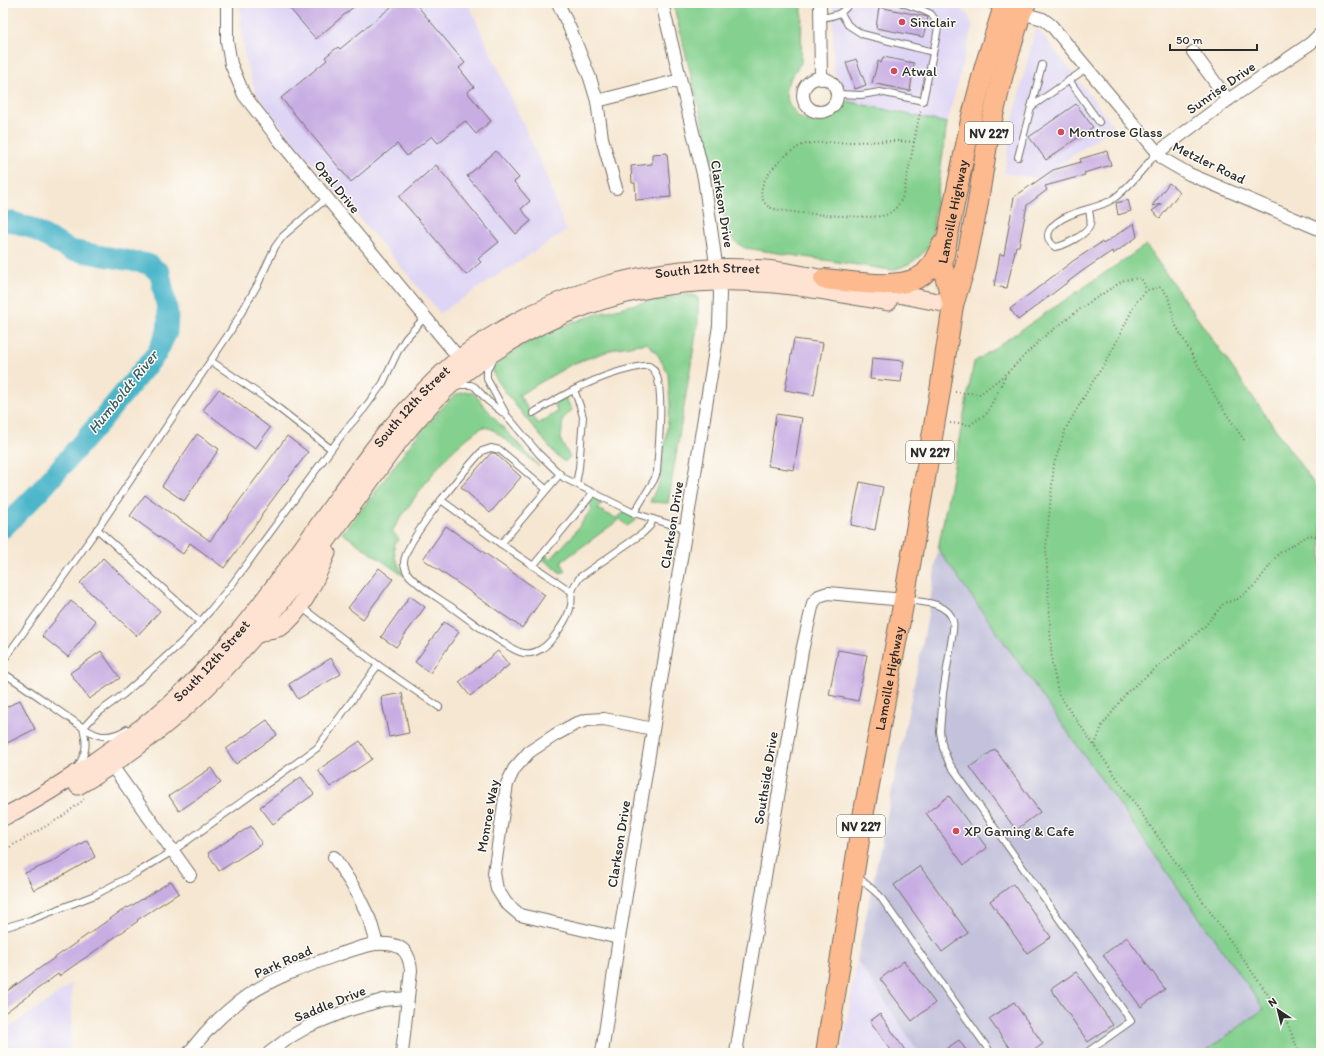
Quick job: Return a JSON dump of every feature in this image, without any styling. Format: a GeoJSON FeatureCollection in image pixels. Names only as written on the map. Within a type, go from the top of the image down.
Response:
{"type":"FeatureCollection","features":[{"type":"Feature","properties":{"kind":"main road","name":"Lamoille Highway"},"geometry":{"type":"LineString","coordinates":[[953,309],[942,264],[973,113],[985,66],[1010,6]]}},
{"type":"Feature","properties":{"kind":"main road","name":"Lamoille Highway"},"geometry":{"type":"LineString","coordinates":[[826,1053],[861,827],[904,600],[953,309],[965,266],[977,208],[989,132],[1003,74],[1010,6]]}},
{"type":"Feature","properties":{"kind":"main road"},"geometry":{"type":"LineString","coordinates":[[824,279],[898,284],[912,280],[923,274],[933,264],[942,243],[960,182]]}},
{"type":"Feature","properties":{"kind":"main road","name":"South 12th Street"},"geometry":{"type":"LineString","coordinates":[[3,816],[32,803],[66,781],[108,760],[158,730],[190,703],[221,673],[255,636],[301,577],[330,535],[405,434],[447,389],[464,364],[501,348],[565,314],[593,303],[717,275],[768,269],[787,271],[824,279],[953,309]]}},
{"type":"Feature","properties":{"kind":"main road","name":"South 12th Street"},"geometry":{"type":"LineString","coordinates":[[3,824],[45,805],[88,780],[193,682],[239,631],[287,569],[363,463],[386,433],[418,397],[464,364],[512,324],[578,293],[609,283],[643,275],[681,270],[953,309]]}},
{"type":"Feature","properties":{"kind":"main road"},"geometry":{"type":"LineString","coordinates":[[255,636],[268,630],[283,626],[300,606],[314,583],[328,552],[330,535]]}},
{"type":"Feature","properties":{"kind":"street","name":"Opal Drive"},"geometry":{"type":"LineString","coordinates":[[227,3],[227,41],[231,64],[244,95],[257,113],[464,364]]}},
{"type":"Feature","properties":{"kind":"street"},"geometry":{"type":"LineString","coordinates":[[558,3],[571,30],[590,78],[597,101],[602,138],[616,188]]}},
{"type":"Feature","properties":{"kind":"street","name":"Clarkson Drive"},"geometry":{"type":"LineString","coordinates":[[602,1053],[619,938],[719,326],[721,295],[704,178],[662,3]]}},
{"type":"Feature","properties":{"kind":"street"},"geometry":{"type":"LineString","coordinates":[[820,3],[822,78]]}},
{"type":"Feature","properties":{"kind":"street","name":"Metzler Road"},"geometry":{"type":"LineString","coordinates":[[1010,6],[1043,19],[1061,36],[1163,159],[1189,174],[1321,230]]}},
{"type":"Feature","properties":{"kind":"street","name":"Sunrise Drive"},"geometry":{"type":"LineString","coordinates":[[1157,153],[1228,100],[1311,43],[1321,33]]}},
{"type":"Feature","properties":{"kind":"street"},"geometry":{"type":"LineString","coordinates":[[1193,52],[1228,100]]}},
{"type":"Feature","properties":{"kind":"street"},"geometry":{"type":"LineString","coordinates":[[822,78],[834,85],[837,94],[834,105],[824,112],[818,112],[808,107],[804,96],[806,86],[811,82],[822,78]]}},
{"type":"Feature","properties":{"kind":"street"},"geometry":{"type":"LineString","coordinates":[[597,101],[680,80]]}},
{"type":"Feature","properties":{"kind":"street","name":"Southside Drive"},"geometry":{"type":"LineString","coordinates":[[736,1053],[802,651],[813,603],[819,596],[828,593],[904,600]]}},
{"type":"Feature","properties":{"kind":"street","name":"Monroe Way"},"geometry":{"type":"LineString","coordinates":[[619,938],[520,915],[506,903],[497,889],[494,873],[507,784],[514,769],[529,752],[575,724],[587,720],[604,719],[653,729]]}},
{"type":"Feature","properties":{"kind":"street"},"geometry":{"type":"LineString","coordinates":[[108,760],[190,875]]}},
{"type":"Feature","properties":{"kind":"street"},"geometry":{"type":"LineString","coordinates":[[334,857],[356,891],[370,920],[377,944]]}},
{"type":"Feature","properties":{"kind":"street","name":"Park Road"},"geometry":{"type":"LineString","coordinates":[[189,1053],[214,1022],[248,995],[267,984],[314,963],[356,949],[377,944],[389,944],[402,948],[408,955],[410,961],[411,970],[408,998]]}},
{"type":"Feature","properties":{"kind":"street"},"geometry":{"type":"LineString","coordinates":[[402,1053],[408,998]]}},
{"type":"Feature","properties":{"kind":"street","name":"Saddle Drive"},"geometry":{"type":"LineString","coordinates":[[269,1053],[290,1037],[309,1026],[324,1020],[382,1000],[408,998]]}},
{"type":"Feature","properties":{"kind":"lane"},"geometry":{"type":"LineString","coordinates":[[820,18],[841,13],[850,3]]}},
{"type":"Feature","properties":{"kind":"lane"},"geometry":{"type":"LineString","coordinates":[[837,94],[861,95],[880,92],[922,101],[938,27],[931,14],[915,5],[902,3]]}},
{"type":"Feature","properties":{"kind":"lane"},"geometry":{"type":"LineString","coordinates":[[841,13],[848,25],[862,34],[933,52]]}},
{"type":"Feature","properties":{"kind":"lane"},"geometry":{"type":"LineString","coordinates":[[1018,157],[1042,65]]}},
{"type":"Feature","properties":{"kind":"lane"},"geometry":{"type":"LineString","coordinates":[[1031,107],[1087,68]]}},
{"type":"Feature","properties":{"kind":"lane"},"geometry":{"type":"LineString","coordinates":[[1069,80],[1099,122]]}},
{"type":"Feature","properties":{"kind":"lane"},"geometry":{"type":"LineString","coordinates":[[1089,209],[1091,224],[1089,229],[1062,246],[1055,247],[1051,244],[1048,239],[1048,233],[1052,227],[1070,215],[1107,203],[1120,194],[1157,153]]}},
{"type":"Feature","properties":{"kind":"lane"},"geometry":{"type":"LineString","coordinates":[[3,661],[97,529],[240,317],[258,284],[275,247],[283,236],[327,198]]}},
{"type":"Feature","properties":{"kind":"lane"},"geometry":{"type":"LineString","coordinates":[[83,728],[95,714],[139,682],[182,642],[233,583],[344,432],[364,409],[383,383],[399,349],[406,338],[426,318]]}},
{"type":"Feature","properties":{"kind":"lane"},"geometry":{"type":"LineString","coordinates":[[501,348],[490,364],[486,375],[488,383],[508,417],[539,454],[560,474],[593,493],[634,512],[686,528]]}},
{"type":"Feature","properties":{"kind":"lane"},"geometry":{"type":"LineString","coordinates":[[211,361],[268,400],[332,449]]}},
{"type":"Feature","properties":{"kind":"lane"},"geometry":{"type":"LineString","coordinates":[[533,414],[561,396],[623,370],[648,366],[652,368],[656,373],[661,392],[657,472],[654,480],[634,512]]}},
{"type":"Feature","properties":{"kind":"lane"},"geometry":{"type":"LineString","coordinates":[[447,389],[460,384],[471,385],[508,417]]}},
{"type":"Feature","properties":{"kind":"lane"},"geometry":{"type":"LineString","coordinates":[[574,390],[583,417],[579,468],[576,484]]}},
{"type":"Feature","properties":{"kind":"lane"},"geometry":{"type":"LineString","coordinates":[[546,489],[500,450],[491,448],[482,451],[441,500],[414,539],[405,556],[404,565],[407,572],[420,585],[491,636],[524,653],[531,653],[546,646],[565,619],[571,604],[574,585],[580,577],[643,533],[650,526],[653,519]]}},
{"type":"Feature","properties":{"kind":"lane"},"geometry":{"type":"LineString","coordinates":[[501,544],[560,474]]}},
{"type":"Feature","properties":{"kind":"lane"},"geometry":{"type":"LineString","coordinates":[[533,566],[593,493]]}},
{"type":"Feature","properties":{"kind":"lane"},"geometry":{"type":"LineString","coordinates":[[441,500],[501,544],[572,592]]}},
{"type":"Feature","properties":{"kind":"lane"},"geometry":{"type":"LineString","coordinates":[[97,529],[200,622]]}},
{"type":"Feature","properties":{"kind":"lane"},"geometry":{"type":"LineString","coordinates":[[904,600],[931,603],[941,607],[948,613],[953,621],[953,631],[943,693],[940,732],[943,748],[949,764],[1131,1021],[1086,1053]]}},
{"type":"Feature","properties":{"kind":"lane"},"geometry":{"type":"LineString","coordinates":[[300,606],[378,665],[439,707]]}},
{"type":"Feature","properties":{"kind":"lane"},"geometry":{"type":"LineString","coordinates":[[3,928],[30,920],[95,895],[173,851],[317,748],[378,665]]}},
{"type":"Feature","properties":{"kind":"lane"},"geometry":{"type":"LineString","coordinates":[[3,673],[83,728],[98,736],[114,735],[134,725],[193,682]]}},
{"type":"Feature","properties":{"kind":"lane"},"geometry":{"type":"LineString","coordinates":[[66,781],[82,760],[85,752],[87,740],[83,728]]}},
{"type":"Feature","properties":{"kind":"lane"},"geometry":{"type":"LineString","coordinates":[[854,873],[879,895],[991,1053]]}},
{"type":"Feature","properties":{"kind":"path"},"geometry":{"type":"LineString","coordinates":[[914,142],[811,143],[798,147],[787,154],[768,174],[762,186],[762,195],[770,207],[776,209],[810,214],[879,217],[887,215],[900,204],[902,199],[914,142],[922,101]]}},
{"type":"Feature","properties":{"kind":"path"},"geometry":{"type":"LineString","coordinates":[[940,391],[980,394],[1007,373],[1041,339],[1088,304],[1124,280],[1141,278],[1148,290]]}},
{"type":"Feature","properties":{"kind":"path"},"geometry":{"type":"LineString","coordinates":[[1244,440],[1219,403],[1175,324],[1168,296],[1161,287],[1148,290],[1136,302],[1109,357],[1066,428],[1054,464],[1046,548],[1052,664],[1059,695],[1287,1022],[1299,1053]]}},
{"type":"Feature","properties":{"kind":"path"},"geometry":{"type":"LineString","coordinates":[[935,422],[970,425],[987,413],[1007,373]]}},
{"type":"Feature","properties":{"kind":"path"},"geometry":{"type":"LineString","coordinates":[[1094,746],[1102,726],[1127,692],[1205,626],[1224,603],[1238,599],[1256,584],[1279,553],[1309,535],[1321,537]]}},
{"type":"Feature","properties":{"kind":"path"},"geometry":{"type":"LineString","coordinates":[[3,851],[60,818],[81,802],[89,793],[88,780]]}},
{"type":"Feature","properties":{"kind":"shaded area"},"geometry":{"type":"Polygon","coordinates":[[[240,3],[468,3],[544,170],[566,231],[440,313],[270,113],[255,90],[245,59],[240,3]]]}},
{"type":"Feature","properties":{"kind":"shaded area"},"geometry":{"type":"Polygon","coordinates":[[[833,3],[948,3],[957,6],[967,13],[973,25],[947,123],[847,101],[846,91],[843,84],[833,71],[833,3]]]}},
{"type":"Feature","properties":{"kind":"shaded area"},"geometry":{"type":"Polygon","coordinates":[[[1035,30],[1039,30],[1114,126],[1040,179],[1004,173],[1014,116],[1035,30]]]}},
{"type":"Feature","properties":{"kind":"shaded area"},"geometry":{"type":"Polygon","coordinates":[[[938,549],[1265,1009],[1203,1053],[919,1053],[857,960],[927,621],[938,549]]]}},
{"type":"Feature","properties":{"kind":"shaded area"},"geometry":{"type":"Polygon","coordinates":[[[857,960],[919,1053],[842,1053],[857,960]]]}},
{"type":"Feature","properties":{"kind":"shaded area"},"geometry":{"type":"Polygon","coordinates":[[[72,984],[70,1053],[3,1053],[3,1032],[72,984]]]}},
{"type":"Feature","properties":{"kind":"green space"},"geometry":{"type":"Polygon","coordinates":[[[673,3],[802,3],[801,63],[789,80],[785,92],[789,104],[798,117],[810,122],[821,121],[834,115],[847,101],[947,123],[931,241],[919,257],[909,264],[891,270],[745,248],[730,236],[727,230],[708,144],[673,3]]]}},
{"type":"Feature","properties":{"kind":"green space"},"geometry":{"type":"Polygon","coordinates":[[[1146,245],[1321,494],[1321,1053],[1203,1053],[1264,1009],[938,549],[974,362],[1146,245]]]}},
{"type":"Feature","properties":{"kind":"green space"},"geometry":{"type":"Polygon","coordinates":[[[693,295],[698,298],[698,322],[668,503],[650,502],[660,480],[670,406],[668,374],[658,355],[647,343],[617,348],[572,364],[519,395],[538,424],[557,412],[555,404],[564,395],[572,410],[563,419],[561,441],[570,457],[565,462],[556,455],[508,396],[490,369],[522,346],[558,328],[597,314],[650,300],[693,295]]]}},
{"type":"Feature","properties":{"kind":"green space"},"geometry":{"type":"Polygon","coordinates":[[[465,392],[473,393],[477,397],[496,420],[539,466],[492,429],[483,427],[469,437],[444,460],[411,502],[392,531],[399,539],[394,545],[395,558],[404,576],[342,533],[419,433],[454,395],[465,392]]]}},
{"type":"Feature","properties":{"kind":"green space"},"geometry":{"type":"Polygon","coordinates":[[[594,497],[602,503],[597,509],[616,518],[629,510],[636,520],[627,526],[620,519],[561,562],[566,571],[561,573],[540,557],[544,553],[550,560],[573,535],[592,508],[588,502],[594,497]]]}},
{"type":"Feature","properties":{"kind":"building"},"geometry":{"type":"Polygon","coordinates":[[[285,3],[358,3],[316,39],[285,3]]]}},
{"type":"Feature","properties":{"kind":"building"},"geometry":{"type":"Polygon","coordinates":[[[396,3],[415,3],[465,63],[459,68],[474,87],[467,92],[491,121],[476,134],[465,121],[438,143],[432,136],[407,156],[397,144],[351,182],[281,98],[327,60],[325,57],[338,47],[340,49],[396,3]]]}},
{"type":"Feature","properties":{"kind":"building","name":"Sinclair"},"geometry":{"type":"Polygon","coordinates":[[[879,7],[928,17],[923,37],[876,28],[879,7]]]}},
{"type":"Feature","properties":{"kind":"building","name":"Atwal"},"geometry":{"type":"Polygon","coordinates":[[[883,57],[914,63],[910,91],[872,83],[878,61],[881,63],[883,57]]]}},
{"type":"Feature","properties":{"kind":"building"},"geometry":{"type":"Polygon","coordinates":[[[856,59],[866,85],[855,89],[846,63],[856,59]]]}},
{"type":"Feature","properties":{"kind":"building","name":"Montrose Glass"},"geometry":{"type":"Polygon","coordinates":[[[1076,104],[1093,127],[1046,160],[1029,137],[1076,104]]]}},
{"type":"Feature","properties":{"kind":"building"},"geometry":{"type":"Polygon","coordinates":[[[496,151],[519,178],[514,182],[530,201],[521,209],[531,221],[516,234],[467,176],[496,151]]]}},
{"type":"Feature","properties":{"kind":"building"},"geometry":{"type":"Polygon","coordinates":[[[1107,151],[1111,165],[1084,173],[1085,175],[1045,186],[1047,190],[1027,205],[1019,246],[1016,246],[1007,288],[994,286],[1000,254],[1004,255],[1014,197],[1053,170],[1081,162],[1080,159],[1107,151]]]}},
{"type":"Feature","properties":{"kind":"building"},"geometry":{"type":"Polygon","coordinates":[[[667,153],[671,197],[636,200],[635,183],[632,183],[631,166],[652,164],[652,154],[667,153]]]}},
{"type":"Feature","properties":{"kind":"building"},"geometry":{"type":"Polygon","coordinates":[[[436,165],[499,242],[478,259],[481,262],[466,275],[399,197],[436,165]]]}},
{"type":"Feature","properties":{"kind":"building"},"geometry":{"type":"Polygon","coordinates":[[[1169,183],[1180,192],[1160,218],[1152,211],[1162,204],[1152,206],[1169,183]]]}},
{"type":"Feature","properties":{"kind":"building"},"geometry":{"type":"Polygon","coordinates":[[[1128,200],[1131,211],[1118,215],[1116,203],[1128,200]]]}},
{"type":"Feature","properties":{"kind":"building"},"geometry":{"type":"Polygon","coordinates":[[[1134,223],[1137,237],[1113,254],[1112,251],[1081,272],[1018,320],[1010,309],[1073,261],[1102,242],[1103,244],[1134,223]]]}},
{"type":"Feature","properties":{"kind":"building"},"geometry":{"type":"Polygon","coordinates":[[[794,339],[823,343],[814,395],[785,390],[794,339]]]}},
{"type":"Feature","properties":{"kind":"building"},"geometry":{"type":"Polygon","coordinates":[[[872,358],[904,361],[901,382],[870,379],[872,358]]]}},
{"type":"Feature","properties":{"kind":"building"},"geometry":{"type":"Polygon","coordinates":[[[219,389],[270,428],[255,449],[203,410],[219,389]]]}},
{"type":"Feature","properties":{"kind":"building"},"geometry":{"type":"Polygon","coordinates":[[[776,414],[802,418],[794,470],[768,466],[776,414]]]}},
{"type":"Feature","properties":{"kind":"building"},"geometry":{"type":"Polygon","coordinates":[[[197,434],[219,449],[184,501],[162,486],[197,434]]]}},
{"type":"Feature","properties":{"kind":"building"},"geometry":{"type":"Polygon","coordinates":[[[287,436],[308,452],[224,568],[190,543],[183,554],[130,516],[145,495],[210,541],[287,436]]]}},
{"type":"Feature","properties":{"kind":"building"},"geometry":{"type":"Polygon","coordinates":[[[491,453],[495,453],[521,477],[490,513],[461,487],[491,453]]]}},
{"type":"Feature","properties":{"kind":"building"},"geometry":{"type":"Polygon","coordinates":[[[860,482],[883,487],[875,530],[851,525],[860,482]]]}},
{"type":"Feature","properties":{"kind":"building"},"geometry":{"type":"Polygon","coordinates":[[[446,526],[545,595],[522,628],[423,559],[446,526]]]}},
{"type":"Feature","properties":{"kind":"building"},"geometry":{"type":"Polygon","coordinates":[[[103,558],[160,611],[137,636],[80,583],[103,558]]]}},
{"type":"Feature","properties":{"kind":"building"},"geometry":{"type":"Polygon","coordinates":[[[379,568],[393,579],[363,619],[348,608],[379,568]]]}},
{"type":"Feature","properties":{"kind":"building"},"geometry":{"type":"Polygon","coordinates":[[[410,596],[425,607],[396,647],[381,637],[410,596]]]}},
{"type":"Feature","properties":{"kind":"building"},"geometry":{"type":"Polygon","coordinates":[[[71,601],[96,621],[68,657],[42,636],[71,601]]]}},
{"type":"Feature","properties":{"kind":"building"},"geometry":{"type":"Polygon","coordinates":[[[444,622],[459,632],[430,673],[415,662],[444,622]]]}},
{"type":"Feature","properties":{"kind":"building"},"geometry":{"type":"Polygon","coordinates":[[[838,650],[867,655],[858,701],[829,695],[838,650]]]}},
{"type":"Feature","properties":{"kind":"building"},"geometry":{"type":"Polygon","coordinates":[[[101,651],[120,678],[89,699],[70,673],[101,651]]]}},
{"type":"Feature","properties":{"kind":"building"},"geometry":{"type":"Polygon","coordinates":[[[498,651],[509,665],[470,696],[459,682],[498,651]]]}},
{"type":"Feature","properties":{"kind":"building"},"geometry":{"type":"Polygon","coordinates":[[[331,658],[341,674],[298,699],[289,684],[331,658]]]}},
{"type":"Feature","properties":{"kind":"building"},"geometry":{"type":"Polygon","coordinates":[[[402,693],[409,733],[389,737],[381,697],[402,693]]]}},
{"type":"Feature","properties":{"kind":"building"},"geometry":{"type":"Polygon","coordinates":[[[20,700],[35,729],[3,745],[3,709],[20,700]]]}},
{"type":"Feature","properties":{"kind":"building"},"geometry":{"type":"Polygon","coordinates":[[[267,720],[277,735],[236,764],[226,749],[267,720]]]}},
{"type":"Feature","properties":{"kind":"building"},"geometry":{"type":"Polygon","coordinates":[[[360,741],[372,759],[330,787],[318,770],[360,741]]]}},
{"type":"Feature","properties":{"kind":"building"},"geometry":{"type":"Polygon","coordinates":[[[995,749],[1040,812],[1016,830],[970,767],[995,749]]]}},
{"type":"Feature","properties":{"kind":"building"},"geometry":{"type":"Polygon","coordinates":[[[211,768],[221,783],[179,811],[169,796],[211,768]]]}},
{"type":"Feature","properties":{"kind":"building"},"geometry":{"type":"Polygon","coordinates":[[[301,777],[314,794],[273,824],[260,807],[301,777]]]}},
{"type":"Feature","properties":{"kind":"building","name":"XP Gaming & Cafe"},"geometry":{"type":"Polygon","coordinates":[[[949,796],[987,848],[964,865],[926,813],[949,796]]]}},
{"type":"Feature","properties":{"kind":"building"},"geometry":{"type":"Polygon","coordinates":[[[251,826],[262,844],[219,871],[208,853],[251,826]]]}},
{"type":"Feature","properties":{"kind":"building"},"geometry":{"type":"Polygon","coordinates":[[[87,840],[95,857],[34,890],[25,873],[52,862],[87,840]]]}},
{"type":"Feature","properties":{"kind":"building"},"geometry":{"type":"Polygon","coordinates":[[[920,866],[968,933],[942,952],[894,885],[920,866]]]}},
{"type":"Feature","properties":{"kind":"building"},"geometry":{"type":"Polygon","coordinates":[[[171,881],[179,893],[137,920],[138,921],[59,976],[58,974],[3,1014],[3,994],[127,907],[128,908],[171,881]]]}},
{"type":"Feature","properties":{"kind":"building"},"geometry":{"type":"Polygon","coordinates":[[[1013,884],[1051,937],[1027,953],[990,901],[1013,884]]]}},
{"type":"Feature","properties":{"kind":"building"},"geometry":{"type":"Polygon","coordinates":[[[1127,937],[1165,989],[1141,1007],[1103,955],[1127,937]]]}},
{"type":"Feature","properties":{"kind":"building"},"geometry":{"type":"Polygon","coordinates":[[[904,961],[935,1003],[912,1021],[880,979],[904,961]]]}},
{"type":"Feature","properties":{"kind":"building"},"geometry":{"type":"Polygon","coordinates":[[[1076,972],[1113,1025],[1088,1042],[1051,989],[1076,972]]]}},
{"type":"Feature","properties":{"kind":"building"},"geometry":{"type":"Polygon","coordinates":[[[1014,1002],[1043,1044],[1030,1053],[1013,1053],[989,1019],[1014,1002]]]}},
{"type":"Feature","properties":{"kind":"building"},"geometry":{"type":"Polygon","coordinates":[[[880,1014],[907,1053],[893,1053],[870,1021],[880,1014]]]}},
{"type":"Feature","properties":{"kind":"building"},"geometry":{"type":"Polygon","coordinates":[[[959,1040],[968,1053],[940,1053],[959,1040]]]}},
{"type":"Feature","properties":{"kind":"waterway","name":"Humboldt River"},"geometry":{"type":"LineString","coordinates":[[3,222],[10,221],[31,228],[70,250],[148,264],[160,273],[168,314],[167,332],[157,353],[40,491],[3,528]]}},
{"type":"Feature","properties":{"kind":"place","name":"Sinclair"},"geometry":{"type":"Point","coordinates":[902,22]}},
{"type":"Feature","properties":{"kind":"place","name":"Atwal"},"geometry":{"type":"Point","coordinates":[894,71]}},
{"type":"Feature","properties":{"kind":"place","name":"Montrose Glass"},"geometry":{"type":"Point","coordinates":[1061,132]}},
{"type":"Feature","properties":{"kind":"place","name":"XP Gaming & Cafe"},"geometry":{"type":"Point","coordinates":[956,831]}}]}
